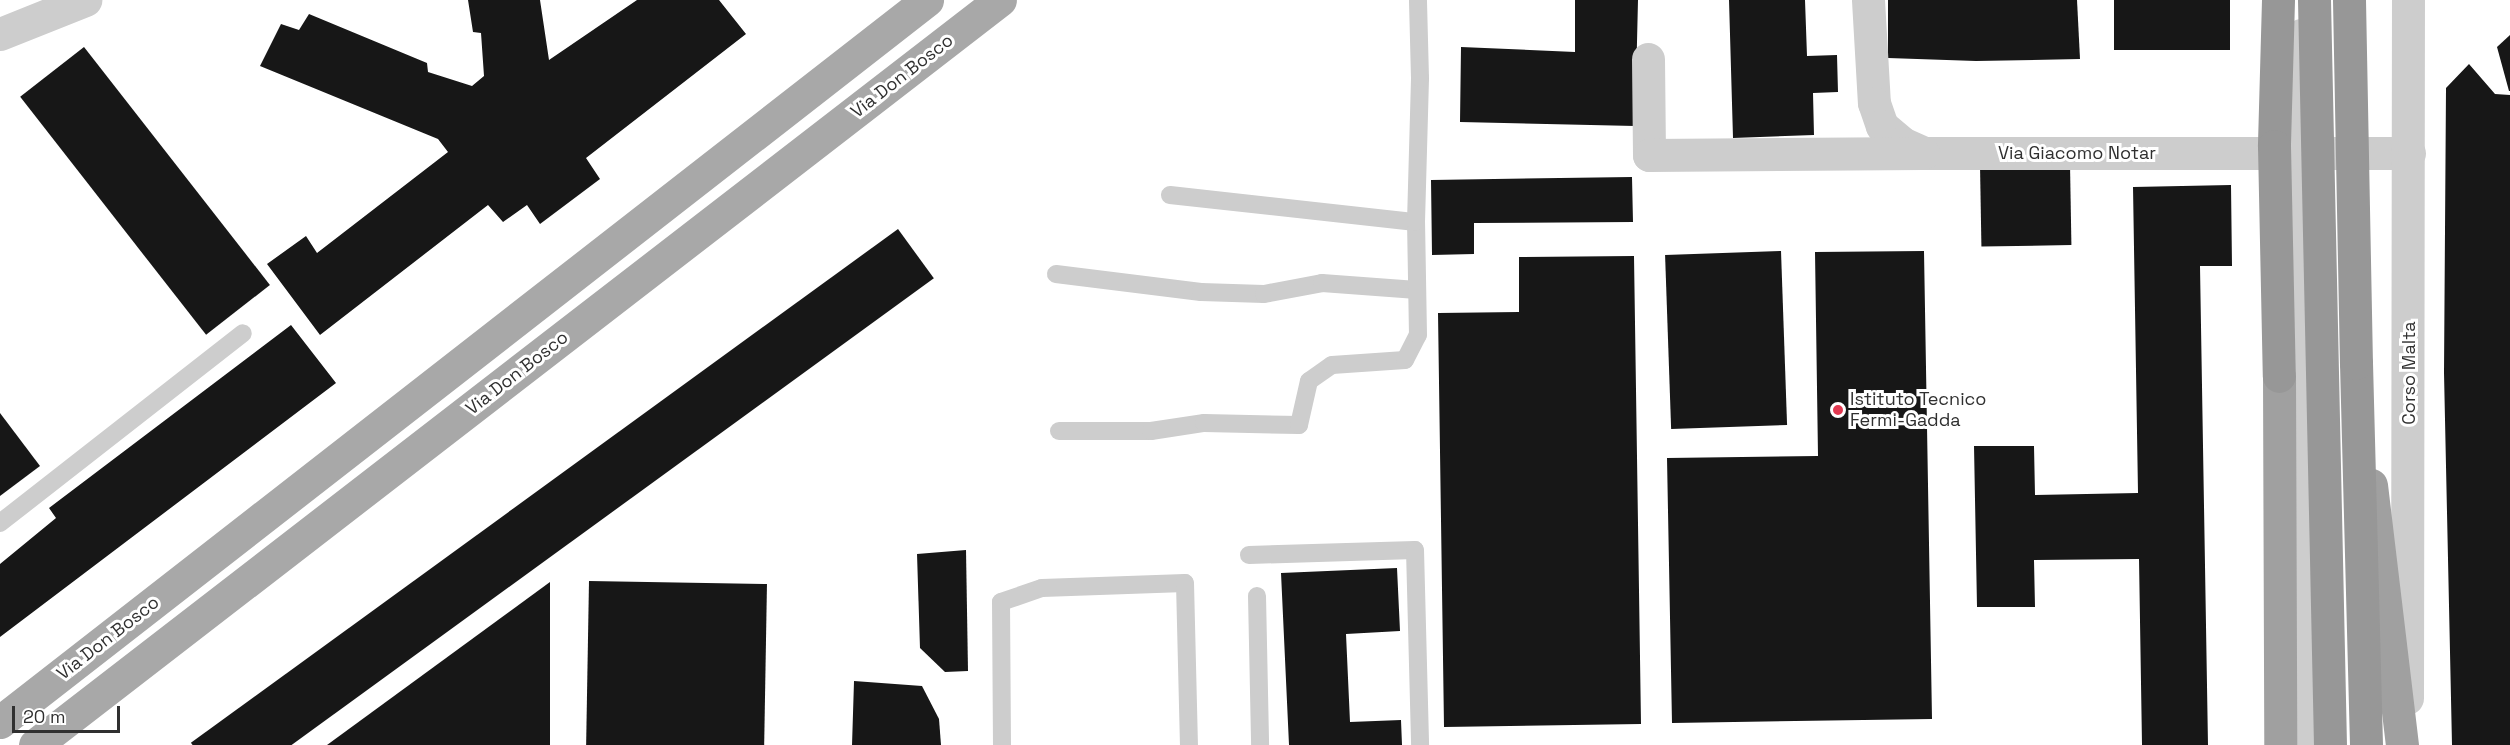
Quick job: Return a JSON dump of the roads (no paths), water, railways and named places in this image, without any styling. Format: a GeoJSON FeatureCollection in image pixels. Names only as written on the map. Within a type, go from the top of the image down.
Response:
{"type":"FeatureCollection","features":[{"type":"Feature","properties":{"kind":"highway"},"geometry":{"type":"LineString","coordinates":[[2278,0],[2274,146],[2279,376],[2280,745]]}},
{"type":"Feature","properties":{"kind":"highway"},"geometry":{"type":"LineString","coordinates":[[2314,0],[2330,745]]}},
{"type":"Feature","properties":{"kind":"highway"},"geometry":{"type":"LineString","coordinates":[[2349,0],[2366,745]]}},
{"type":"Feature","properties":{"kind":"highway"},"geometry":{"type":"LineString","coordinates":[[2356,363],[2403,745]]}},
{"type":"Feature","properties":{"kind":"main road","name":"Via Don Bosco"},"geometry":{"type":"LineString","coordinates":[[0,722],[927,0]]}},
{"type":"Feature","properties":{"kind":"main road","name":"Via Don Bosco"},"geometry":{"type":"LineString","coordinates":[[35,745],[1000,0]]}},
{"type":"Feature","properties":{"kind":"street"},"geometry":{"type":"LineString","coordinates":[[0,34],[85,0]]}},
{"type":"Feature","properties":{"kind":"street","name":"Via Giacomo Notar"},"geometry":{"type":"LineString","coordinates":[[1868,0],[1874,103],[1882,126],[1902,142],[1924,153],[2409,153]]}},
{"type":"Feature","properties":{"kind":"street"},"geometry":{"type":"LineString","coordinates":[[2297,745],[2296,153],[2302,0]]}},
{"type":"Feature","properties":{"kind":"street","name":"Corso Malta"},"geometry":{"type":"LineString","coordinates":[[2403,745],[2408,706],[2408,0]]}},
{"type":"Feature","properties":{"kind":"street"},"geometry":{"type":"LineString","coordinates":[[1648,59],[1649,154],[1924,153]]}},
{"type":"Feature","properties":{"kind":"lane"},"geometry":{"type":"LineString","coordinates":[[1059,431],[1150,431],[1204,423],[1299,425],[1309,381],[1332,365],[1405,360],[1418,334],[1416,222],[1420,78],[1418,0]]}},
{"type":"Feature","properties":{"kind":"lane"},"geometry":{"type":"LineString","coordinates":[[1170,195],[1416,222]]}},
{"type":"Feature","properties":{"kind":"lane"},"geometry":{"type":"LineString","coordinates":[[1056,274],[1201,292],[1264,294],[1322,283],[1417,290]]}},
{"type":"Feature","properties":{"kind":"lane"},"geometry":{"type":"LineString","coordinates":[[0,523],[243,333]]}},
{"type":"Feature","properties":{"kind":"lane"},"geometry":{"type":"LineString","coordinates":[[1250,555],[1415,550],[1420,745]]}},
{"type":"Feature","properties":{"kind":"lane"},"geometry":{"type":"LineString","coordinates":[[1002,745],[1001,602],[1042,588],[1185,583],[1189,745]]}},
{"type":"Feature","properties":{"kind":"lane"},"geometry":{"type":"LineString","coordinates":[[1257,596],[1260,745]]}},
{"type":"Feature","properties":{"kind":"place","name":"Istituto Tecnico Fermi-Gadda"},"geometry":{"type":"Point","coordinates":[1838,410]}}]}
